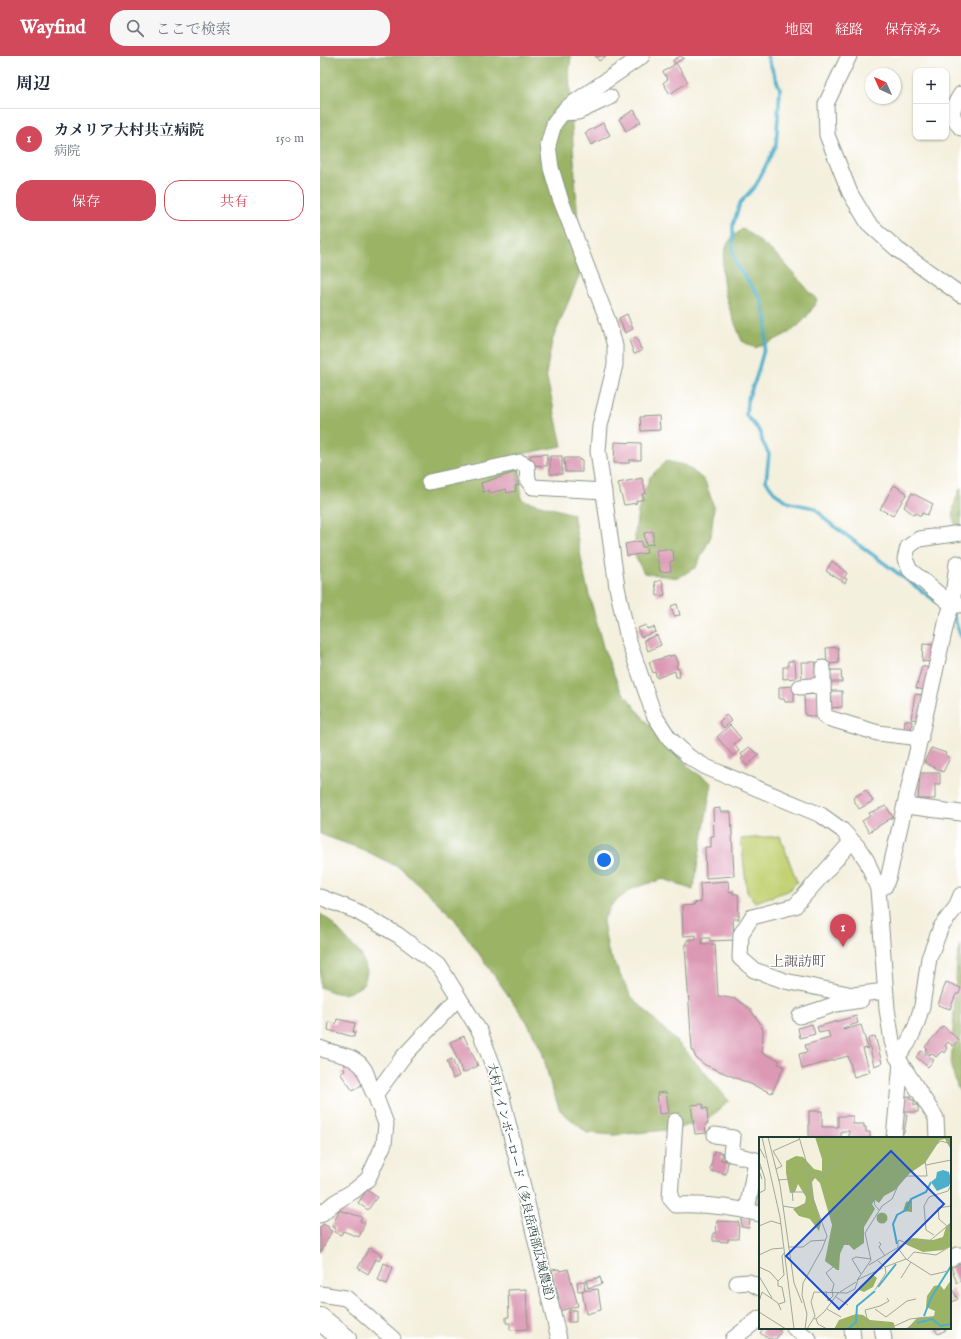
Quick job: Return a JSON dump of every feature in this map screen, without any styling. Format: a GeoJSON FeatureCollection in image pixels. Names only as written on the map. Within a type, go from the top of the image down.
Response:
{"type":"FeatureCollection","features":[{"type":"Feature","properties":{"kind":"highway"},"geometry":{"type":"LineString","coordinates":[[322,1321],[345,1339]]}},
{"type":"Feature","properties":{"kind":"street"},"geometry":{"type":"LineString","coordinates":[[642,56],[566,108],[554,124],[548,145],[551,168],[560,198],[608,321],[615,346],[615,365],[600,426],[598,451],[617,587],[628,639],[654,715],[669,738],[689,757],[706,767],[821,815],[842,830],[867,861],[878,889],[885,994],[892,1041],[899,1060],[936,1118],[938,1137]]}},
{"type":"Feature","properties":{"kind":"street"},"geometry":{"type":"LineString","coordinates":[[849,56],[826,104],[827,135],[850,193],[868,223],[898,250],[961,295]]}},
{"type":"Feature","properties":{"kind":"street"},"geometry":{"type":"LineString","coordinates":[[961,94],[952,108],[954,120],[961,128]]}},
{"type":"Feature","properties":{"kind":"street"},"geometry":{"type":"LineString","coordinates":[[562,113],[578,112],[610,97]]}},
{"type":"Feature","properties":{"kind":"street"},"geometry":{"type":"LineString","coordinates":[[429,482],[520,462],[526,466],[528,481],[533,487],[604,491]]}},
{"type":"Feature","properties":{"kind":"street"},"geometry":{"type":"LineString","coordinates":[[954,607],[910,570],[905,559],[908,548],[919,539],[961,533]]}},
{"type":"Feature","properties":{"kind":"street"},"geometry":{"type":"LineString","coordinates":[[878,889],[885,886],[889,875],[906,806],[954,607],[957,563]]}},
{"type":"Feature","properties":{"kind":"street"},"geometry":{"type":"LineString","coordinates":[[823,668],[824,715],[828,718],[878,733],[922,738]]}},
{"type":"Feature","properties":{"kind":"street"},"geometry":{"type":"LineString","coordinates":[[800,687],[823,685]]}},
{"type":"Feature","properties":{"kind":"street"},"geometry":{"type":"LineString","coordinates":[[906,806],[961,813]]}},
{"type":"Feature","properties":{"kind":"street"},"geometry":{"type":"LineString","coordinates":[[852,841],[795,906],[752,917],[741,934],[740,958],[754,970],[785,981],[853,995],[885,994]]}},
{"type":"Feature","properties":{"kind":"street"},"geometry":{"type":"LineString","coordinates":[[894,1137],[899,1060],[916,1026],[922,1006],[929,958],[939,933],[961,895]]}},
{"type":"Feature","properties":{"kind":"street","name":"大村レインボーロード（多良岳西部広域農道）"},"geometry":{"type":"LineString","coordinates":[[320,896],[356,911],[398,935],[440,967],[480,1032],[497,1076],[559,1339]]}},
{"type":"Feature","properties":{"kind":"street"},"geometry":{"type":"LineString","coordinates":[[800,1016],[836,1004],[885,994]]}},
{"type":"Feature","properties":{"kind":"street"},"geometry":{"type":"LineString","coordinates":[[375,1095],[403,1057],[458,998]]}},
{"type":"Feature","properties":{"kind":"street"},"geometry":{"type":"LineString","coordinates":[[320,1048],[357,1061],[365,1070],[370,1088],[375,1095],[386,1124],[384,1144],[368,1179],[355,1190],[334,1202],[320,1215]]}},
{"type":"Feature","properties":{"kind":"street"},"geometry":{"type":"LineString","coordinates":[[675,1121],[670,1198],[676,1205],[694,1204],[754,1213],[756,1160],[731,1154],[733,1138],[715,1135]]}},
{"type":"Feature","properties":{"kind":"street"},"geometry":{"type":"LineString","coordinates":[[951,1258],[957,1255],[961,1255]]}},
{"type":"Feature","properties":{"kind":"street"},"geometry":{"type":"LineString","coordinates":[[737,1283],[749,1282],[759,1287]]}},
{"type":"Feature","properties":{"kind":"street"},"geometry":{"type":"LineString","coordinates":[[320,1294],[346,1298],[393,1339]]}},
{"type":"Feature","properties":{"kind":"street"},"geometry":{"type":"LineString","coordinates":[[733,1339],[759,1319]]}},
{"type":"Feature","properties":{"kind":"street"},"geometry":{"type":"LineString","coordinates":[[795,1329],[808,1339]]}},
{"type":"Feature","properties":{"kind":"street"},"geometry":{"type":"LineString","coordinates":[[852,1329],[853,1339]]}},
{"type":"Feature","properties":{"kind":"street"},"geometry":{"type":"LineString","coordinates":[[882,1329],[884,1339]]}},
{"type":"Feature","properties":{"kind":"green space"},"geometry":{"type":"Polygon","coordinates":[[[320,56],[571,56],[569,73],[581,271],[552,341],[546,374],[562,446],[517,455],[522,500],[573,514],[585,579],[603,647],[619,687],[644,719],[692,770],[712,783],[693,890],[664,879],[633,888],[612,904],[603,921],[608,951],[631,996],[687,1052],[729,1101],[711,1117],[677,1129],[615,1135],[587,1133],[560,1110],[551,1086],[542,1051],[527,1022],[453,917],[402,869],[364,850],[320,834],[320,56]]]}},
{"type":"Feature","properties":{"kind":"green space"},"geometry":{"type":"Polygon","coordinates":[[[743,228],[779,257],[817,300],[805,318],[792,331],[755,348],[742,341],[729,306],[723,281],[724,255],[728,243],[743,228]]]}},
{"type":"Feature","properties":{"kind":"green space"},"geometry":{"type":"Polygon","coordinates":[[[666,461],[687,466],[705,481],[714,507],[711,536],[696,567],[678,578],[644,573],[636,558],[635,534],[638,511],[650,477],[666,461]]]}},
{"type":"Feature","properties":{"kind":"green space"},"geometry":{"type":"Polygon","coordinates":[[[961,487],[961,534],[957,529],[953,517],[954,505],[961,487]]]}},
{"type":"Feature","properties":{"kind":"green space"},"geometry":{"type":"Polygon","coordinates":[[[780,836],[797,882],[788,891],[755,902],[747,892],[741,839],[780,836]]]}},
{"type":"Feature","properties":{"kind":"green space"},"geometry":{"type":"Polygon","coordinates":[[[320,914],[327,918],[361,955],[367,971],[364,984],[347,993],[343,994],[333,992],[320,987],[320,914]]]}},
{"type":"Feature","properties":{"kind":"green space"},"geometry":{"type":"Polygon","coordinates":[[[961,943],[961,1093],[958,1089],[951,1067],[957,961],[961,943]]]}},
{"type":"Feature","properties":{"kind":"building"},"geometry":{"type":"Polygon","coordinates":[[[595,56],[606,56],[599,61],[595,56]]]}},
{"type":"Feature","properties":{"kind":"building"},"geometry":{"type":"Polygon","coordinates":[[[680,56],[684,58],[676,63],[688,82],[670,94],[663,83],[668,79],[663,72],[675,64],[673,60],[680,56]]]}},
{"type":"Feature","properties":{"kind":"building"},"geometry":{"type":"Polygon","coordinates":[[[634,110],[641,122],[626,131],[619,119],[634,110]]]}},
{"type":"Feature","properties":{"kind":"building"},"geometry":{"type":"Polygon","coordinates":[[[603,123],[610,135],[591,145],[585,133],[603,123]]]}},
{"type":"Feature","properties":{"kind":"building"},"geometry":{"type":"Polygon","coordinates":[[[627,314],[633,329],[625,333],[619,318],[627,314]]]}},
{"type":"Feature","properties":{"kind":"building"},"geometry":{"type":"Polygon","coordinates":[[[636,337],[642,351],[634,354],[629,340],[636,337]]]}},
{"type":"Feature","properties":{"kind":"building"},"geometry":{"type":"Polygon","coordinates":[[[659,416],[660,430],[641,431],[640,417],[659,416]]]}},
{"type":"Feature","properties":{"kind":"building"},"geometry":{"type":"Polygon","coordinates":[[[615,442],[641,443],[641,460],[629,460],[629,463],[614,463],[615,442]]]}},
{"type":"Feature","properties":{"kind":"building"},"geometry":{"type":"Polygon","coordinates":[[[547,454],[547,466],[531,465],[530,455],[547,454]]]}},
{"type":"Feature","properties":{"kind":"building"},"geometry":{"type":"Polygon","coordinates":[[[550,456],[562,456],[562,474],[550,474],[550,456]]]}},
{"type":"Feature","properties":{"kind":"building"},"geometry":{"type":"Polygon","coordinates":[[[564,458],[579,458],[579,460],[582,460],[582,472],[565,472],[564,458]]]}},
{"type":"Feature","properties":{"kind":"building"},"geometry":{"type":"Polygon","coordinates":[[[516,472],[519,485],[515,486],[516,491],[507,493],[506,489],[490,493],[489,490],[483,492],[481,483],[516,472]]]}},
{"type":"Feature","properties":{"kind":"building"},"geometry":{"type":"Polygon","coordinates":[[[642,478],[646,493],[642,494],[644,499],[636,501],[637,503],[624,505],[618,483],[642,478]]]}},
{"type":"Feature","properties":{"kind":"building"},"geometry":{"type":"Polygon","coordinates":[[[894,485],[907,493],[893,516],[880,509],[894,485]]]}},
{"type":"Feature","properties":{"kind":"building"},"geometry":{"type":"Polygon","coordinates":[[[912,493],[933,504],[927,515],[922,513],[921,516],[915,513],[914,515],[904,507],[912,493]]]}},
{"type":"Feature","properties":{"kind":"building"},"geometry":{"type":"Polygon","coordinates":[[[653,531],[653,544],[646,545],[644,533],[653,531]]]}},
{"type":"Feature","properties":{"kind":"building"},"geometry":{"type":"Polygon","coordinates":[[[641,541],[642,547],[646,547],[647,553],[627,556],[625,544],[641,541]]]}},
{"type":"Feature","properties":{"kind":"building"},"geometry":{"type":"Polygon","coordinates":[[[667,549],[673,551],[674,560],[670,562],[671,571],[660,572],[656,550],[667,549]]]}},
{"type":"Feature","properties":{"kind":"building"},"geometry":{"type":"Polygon","coordinates":[[[832,561],[847,573],[844,578],[847,579],[845,583],[826,571],[832,561]]]}},
{"type":"Feature","properties":{"kind":"building"},"geometry":{"type":"Polygon","coordinates":[[[662,580],[665,595],[657,596],[655,582],[662,580]]]}},
{"type":"Feature","properties":{"kind":"building"},"geometry":{"type":"Polygon","coordinates":[[[677,604],[680,615],[674,616],[671,606],[677,604]]]}},
{"type":"Feature","properties":{"kind":"building"},"geometry":{"type":"Polygon","coordinates":[[[646,625],[647,629],[654,627],[656,632],[641,637],[638,628],[646,625]]]}},
{"type":"Feature","properties":{"kind":"building"},"geometry":{"type":"Polygon","coordinates":[[[657,635],[661,645],[648,651],[644,640],[657,635]]]}},
{"type":"Feature","properties":{"kind":"building"},"geometry":{"type":"Polygon","coordinates":[[[923,644],[937,645],[932,662],[922,661],[923,644]]]}},
{"type":"Feature","properties":{"kind":"building"},"geometry":{"type":"Polygon","coordinates":[[[838,647],[839,663],[827,664],[826,648],[838,647]]]}},
{"type":"Feature","properties":{"kind":"building"},"geometry":{"type":"Polygon","coordinates":[[[674,655],[678,664],[676,665],[677,669],[679,669],[680,677],[676,677],[675,671],[657,678],[655,672],[653,673],[649,662],[674,655]]]}},
{"type":"Feature","properties":{"kind":"building"},"geometry":{"type":"Polygon","coordinates":[[[788,661],[795,661],[796,678],[783,679],[783,667],[788,667],[788,661]]]}},
{"type":"Feature","properties":{"kind":"building"},"geometry":{"type":"Polygon","coordinates":[[[801,662],[816,662],[816,678],[802,679],[801,662]]]}},
{"type":"Feature","properties":{"kind":"building"},"geometry":{"type":"Polygon","coordinates":[[[922,666],[932,669],[927,691],[916,688],[922,666]]]}},
{"type":"Feature","properties":{"kind":"building"},"geometry":{"type":"Polygon","coordinates":[[[828,670],[841,670],[842,682],[829,682],[828,670]]]}},
{"type":"Feature","properties":{"kind":"building"},"geometry":{"type":"Polygon","coordinates":[[[794,686],[794,702],[785,702],[784,699],[779,699],[779,687],[794,686]]]}},
{"type":"Feature","properties":{"kind":"building"},"geometry":{"type":"Polygon","coordinates":[[[828,691],[842,691],[842,707],[829,708],[828,691]]]}},
{"type":"Feature","properties":{"kind":"building"},"geometry":{"type":"Polygon","coordinates":[[[818,694],[819,718],[805,715],[804,695],[818,694]]]}},
{"type":"Feature","properties":{"kind":"building"},"geometry":{"type":"Polygon","coordinates":[[[915,694],[923,695],[919,720],[911,719],[915,694]]]}},
{"type":"Feature","properties":{"kind":"building"},"geometry":{"type":"Polygon","coordinates":[[[726,715],[732,721],[724,728],[719,722],[726,715]]]}},
{"type":"Feature","properties":{"kind":"building"},"geometry":{"type":"Polygon","coordinates":[[[905,720],[912,721],[911,731],[904,730],[905,720]]]}},
{"type":"Feature","properties":{"kind":"building"},"geometry":{"type":"Polygon","coordinates":[[[730,725],[741,738],[734,744],[739,751],[733,756],[717,737],[730,725]]]}},
{"type":"Feature","properties":{"kind":"building"},"geometry":{"type":"Polygon","coordinates":[[[749,747],[759,755],[747,766],[741,759],[743,757],[741,754],[749,747]]]}},
{"type":"Feature","properties":{"kind":"building"},"geometry":{"type":"Polygon","coordinates":[[[931,748],[946,753],[945,755],[950,758],[943,772],[924,762],[931,748]]]}},
{"type":"Feature","properties":{"kind":"building"},"geometry":{"type":"Polygon","coordinates":[[[920,773],[940,773],[940,784],[935,784],[935,799],[918,799],[920,773]]]}},
{"type":"Feature","properties":{"kind":"building"},"geometry":{"type":"Polygon","coordinates":[[[866,790],[873,801],[859,809],[853,798],[866,790]]]}},
{"type":"Feature","properties":{"kind":"building"},"geometry":{"type":"Polygon","coordinates":[[[886,806],[893,817],[869,832],[862,821],[870,816],[869,813],[886,806]]]}},
{"type":"Feature","properties":{"kind":"building"},"geometry":{"type":"Polygon","coordinates":[[[720,808],[720,812],[731,812],[734,876],[706,878],[705,847],[711,847],[711,836],[714,836],[713,809],[720,808]]]}},
{"type":"Feature","properties":{"kind":"building"},"geometry":{"type":"Polygon","coordinates":[[[728,881],[729,892],[733,891],[733,894],[738,894],[739,919],[733,919],[734,940],[710,941],[710,938],[702,938],[702,945],[715,944],[718,996],[736,999],[750,1009],[760,1023],[763,1031],[762,1053],[779,1060],[778,1064],[784,1066],[772,1093],[705,1065],[696,1058],[692,1049],[685,945],[687,945],[687,940],[696,940],[696,935],[683,936],[682,906],[694,905],[694,903],[701,902],[700,883],[728,881]]]}},
{"type":"Feature","properties":{"kind":"building"},"geometry":{"type":"Polygon","coordinates":[[[946,982],[961,988],[959,994],[956,994],[950,1009],[938,1005],[946,982]]]}},
{"type":"Feature","properties":{"kind":"building"},"geometry":{"type":"Polygon","coordinates":[[[856,1016],[858,1023],[843,1028],[843,1030],[861,1025],[868,1048],[863,1049],[870,1072],[854,1077],[848,1056],[802,1069],[799,1054],[807,1052],[805,1045],[830,1038],[828,1031],[819,1033],[817,1027],[856,1016]]]}},
{"type":"Feature","properties":{"kind":"building"},"geometry":{"type":"Polygon","coordinates":[[[337,1019],[355,1023],[353,1032],[355,1032],[354,1037],[328,1030],[329,1022],[336,1024],[337,1019]]]}},
{"type":"Feature","properties":{"kind":"building"},"geometry":{"type":"Polygon","coordinates":[[[812,1024],[815,1034],[800,1038],[798,1028],[812,1024]]]}},
{"type":"Feature","properties":{"kind":"building"},"geometry":{"type":"Polygon","coordinates":[[[943,1026],[959,1040],[953,1046],[948,1042],[945,1046],[947,1048],[944,1053],[942,1051],[936,1057],[931,1053],[930,1055],[925,1051],[927,1049],[925,1047],[943,1026]]]}},
{"type":"Feature","properties":{"kind":"building"},"geometry":{"type":"Polygon","coordinates":[[[464,1036],[478,1066],[463,1073],[450,1042],[464,1036]]]}},
{"type":"Feature","properties":{"kind":"building"},"geometry":{"type":"Polygon","coordinates":[[[875,1036],[882,1063],[874,1066],[868,1039],[875,1036]]]}},
{"type":"Feature","properties":{"kind":"building"},"geometry":{"type":"Polygon","coordinates":[[[921,1051],[934,1060],[928,1067],[916,1057],[921,1051]]]}},
{"type":"Feature","properties":{"kind":"building"},"geometry":{"type":"Polygon","coordinates":[[[452,1059],[459,1076],[453,1079],[447,1061],[452,1059]]]}},
{"type":"Feature","properties":{"kind":"building"},"geometry":{"type":"Polygon","coordinates":[[[348,1063],[349,1066],[352,1063],[365,1082],[353,1091],[340,1073],[345,1070],[343,1067],[348,1063]]]}},
{"type":"Feature","properties":{"kind":"building"},"geometry":{"type":"Polygon","coordinates":[[[666,1092],[669,1113],[659,1114],[657,1093],[666,1092]]]}},
{"type":"Feature","properties":{"kind":"building"},"geometry":{"type":"Polygon","coordinates":[[[911,1096],[911,1100],[914,1100],[914,1105],[918,1105],[918,1112],[903,1112],[902,1097],[911,1096]]]}},
{"type":"Feature","properties":{"kind":"building"},"geometry":{"type":"Polygon","coordinates":[[[703,1104],[703,1109],[707,1108],[708,1124],[705,1124],[706,1133],[695,1134],[691,1105],[703,1104]]]}},
{"type":"Feature","properties":{"kind":"building"},"geometry":{"type":"Polygon","coordinates":[[[809,1111],[822,1111],[822,1127],[838,1127],[838,1116],[853,1116],[853,1124],[864,1124],[864,1127],[866,1127],[866,1132],[870,1132],[870,1137],[849,1137],[849,1131],[841,1131],[841,1137],[809,1137],[809,1111]]]}},
{"type":"Feature","properties":{"kind":"building"},"geometry":{"type":"Polygon","coordinates":[[[900,1115],[907,1115],[904,1133],[901,1133],[900,1115]]]}},
{"type":"Feature","properties":{"kind":"building"},"geometry":{"type":"Polygon","coordinates":[[[714,1151],[723,1153],[721,1160],[728,1161],[726,1174],[715,1171],[713,1172],[709,1169],[711,1167],[714,1151]]]}},
{"type":"Feature","properties":{"kind":"building"},"geometry":{"type":"Polygon","coordinates":[[[759,1178],[759,1208],[755,1208],[759,1178]]]}},
{"type":"Feature","properties":{"kind":"building"},"geometry":{"type":"Polygon","coordinates":[[[367,1190],[377,1197],[368,1210],[358,1203],[367,1190]]]}},
{"type":"Feature","properties":{"kind":"building"},"geometry":{"type":"Polygon","coordinates":[[[339,1210],[362,1217],[360,1221],[365,1223],[359,1237],[343,1231],[341,1235],[334,1232],[336,1228],[332,1227],[339,1210]]]}},
{"type":"Feature","properties":{"kind":"building"},"geometry":{"type":"Polygon","coordinates":[[[742,1218],[750,1219],[749,1228],[741,1227],[742,1218]]]}},
{"type":"Feature","properties":{"kind":"building"},"geometry":{"type":"Polygon","coordinates":[[[717,1221],[739,1222],[738,1239],[728,1239],[728,1242],[713,1241],[713,1233],[716,1233],[717,1221]]]}},
{"type":"Feature","properties":{"kind":"building"},"geometry":{"type":"Polygon","coordinates":[[[323,1224],[329,1227],[328,1229],[332,1231],[320,1253],[320,1226],[321,1227],[323,1224]]]}},
{"type":"Feature","properties":{"kind":"building"},"geometry":{"type":"Polygon","coordinates":[[[369,1248],[382,1255],[379,1261],[376,1259],[368,1274],[358,1268],[369,1248]]]}},
{"type":"Feature","properties":{"kind":"building"},"geometry":{"type":"Polygon","coordinates":[[[384,1263],[393,1267],[387,1284],[378,1280],[384,1263]]]}},
{"type":"Feature","properties":{"kind":"building"},"geometry":{"type":"Polygon","coordinates":[[[961,1263],[961,1281],[957,1283],[951,1267],[961,1263]]]}},
{"type":"Feature","properties":{"kind":"building"},"geometry":{"type":"Polygon","coordinates":[[[559,1269],[560,1271],[568,1269],[578,1306],[559,1311],[556,1300],[559,1299],[552,1270],[559,1269]]]}},
{"type":"Feature","properties":{"kind":"building"},"geometry":{"type":"Polygon","coordinates":[[[600,1277],[602,1284],[588,1288],[586,1281],[600,1277]]]}},
{"type":"Feature","properties":{"kind":"building"},"geometry":{"type":"Polygon","coordinates":[[[584,1281],[585,1290],[578,1291],[577,1282],[584,1281]]]}},
{"type":"Feature","properties":{"kind":"building"},"geometry":{"type":"Polygon","coordinates":[[[526,1289],[528,1329],[510,1330],[510,1323],[506,1323],[506,1317],[509,1317],[508,1290],[526,1289]]]}},
{"type":"Feature","properties":{"kind":"building"},"geometry":{"type":"Polygon","coordinates":[[[598,1289],[601,1310],[586,1314],[582,1291],[598,1289]]]}},
{"type":"Feature","properties":{"kind":"building"},"geometry":{"type":"Polygon","coordinates":[[[951,1290],[958,1299],[951,1302],[951,1290]]]}},
{"type":"Feature","properties":{"kind":"building"},"geometry":{"type":"Polygon","coordinates":[[[569,1310],[576,1310],[576,1322],[568,1322],[569,1310]]]}},
{"type":"Feature","properties":{"kind":"building"},"geometry":{"type":"Polygon","coordinates":[[[763,1329],[777,1329],[781,1332],[776,1339],[769,1339],[760,1333],[763,1329]]]}},
{"type":"Feature","properties":{"kind":"building"},"geometry":{"type":"Polygon","coordinates":[[[935,1329],[946,1330],[938,1334],[935,1329]]]}},
{"type":"Feature","properties":{"kind":"waterway"},"geometry":{"type":"LineString","coordinates":[[767,56],[780,89],[776,145],[756,185],[740,203],[733,225],[733,252],[737,266],[761,299],[767,322],[765,346],[756,378],[747,401],[746,415],[761,433],[762,441],[769,454],[766,481],[776,494],[790,503],[815,508],[827,521],[945,608]]}},
{"type":"Feature","properties":{"kind":"waterway"},"geometry":{"type":"LineString","coordinates":[[953,615],[961,637]]}},
{"type":"Feature","properties":{"kind":"place","name":"カメリア大村共立病院"},"geometry":{"type":"Point","coordinates":[843,947]}},
{"type":"Feature","properties":{"kind":"district","name":"上諏訪町"},"geometry":{"type":"Point","coordinates":[798,962]}}]}
